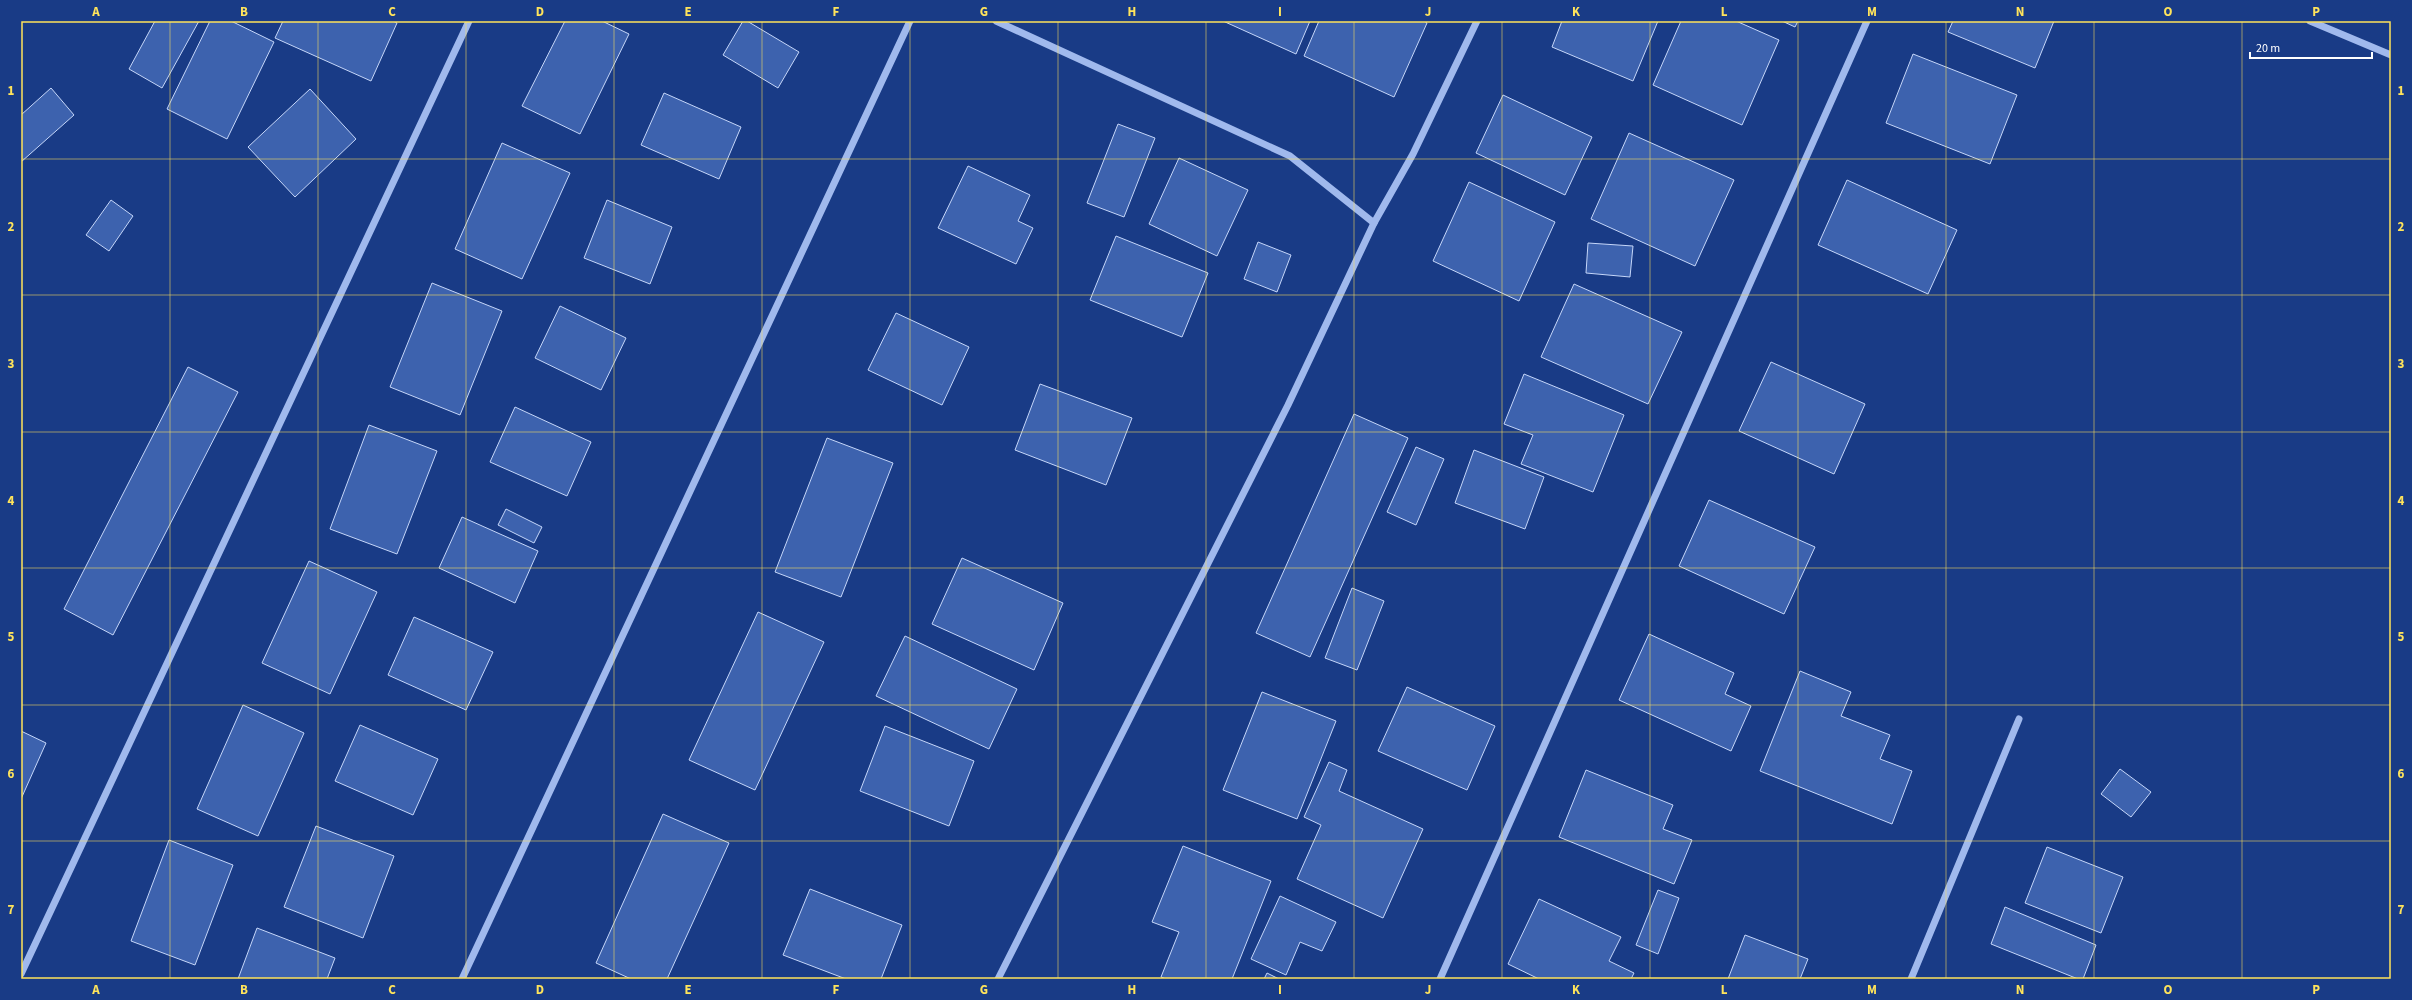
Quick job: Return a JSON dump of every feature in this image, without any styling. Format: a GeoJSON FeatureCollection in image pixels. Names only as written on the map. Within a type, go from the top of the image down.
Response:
{"type":"FeatureCollection","features":[{"type":"Feature","properties":{"kind":"street"},"geometry":{"type":"LineString","coordinates":[[21,974],[469,21]]}},
{"type":"Feature","properties":{"kind":"street"},"geometry":{"type":"LineString","coordinates":[[462,979],[910,21]]}},
{"type":"Feature","properties":{"kind":"street"},"geometry":{"type":"LineString","coordinates":[[996,21],[1290,156],[1374,222]]}},
{"type":"Feature","properties":{"kind":"street"},"geometry":{"type":"LineString","coordinates":[[998,979],[1288,405],[1374,222],[1413,154],[1476,21]]}},
{"type":"Feature","properties":{"kind":"street"},"geometry":{"type":"LineString","coordinates":[[1440,979],[1867,21]]}},
{"type":"Feature","properties":{"kind":"street"},"geometry":{"type":"LineString","coordinates":[[2310,21],[2391,55]]}},
{"type":"Feature","properties":{"kind":"street"},"geometry":{"type":"LineString","coordinates":[[1911,979],[2019,719]]}},
{"type":"Feature","properties":{"kind":"building"},"geometry":{"type":"Polygon","coordinates":[[[155,21],[199,21],[162,88],[129,69],[155,21]]]}},
{"type":"Feature","properties":{"kind":"building"},"geometry":{"type":"Polygon","coordinates":[[[210,21],[231,21],[274,42],[227,139],[167,109],[210,21]]]}},
{"type":"Feature","properties":{"kind":"building"},"geometry":{"type":"Polygon","coordinates":[[[283,21],[393,21],[397,23],[371,81],[275,38],[283,21]]]}},
{"type":"Feature","properties":{"kind":"building"},"geometry":{"type":"Polygon","coordinates":[[[565,21],[602,21],[629,34],[580,134],[522,106],[565,21]]]}},
{"type":"Feature","properties":{"kind":"building"},"geometry":{"type":"Polygon","coordinates":[[[743,21],[747,21],[799,52],[778,88],[723,55],[743,21]]]}},
{"type":"Feature","properties":{"kind":"building"},"geometry":{"type":"Polygon","coordinates":[[[1223,21],[1310,21],[1296,54],[1223,21]]]}},
{"type":"Feature","properties":{"kind":"building"},"geometry":{"type":"Polygon","coordinates":[[[1319,21],[1424,21],[1427,23],[1394,97],[1304,56],[1319,21]]]}},
{"type":"Feature","properties":{"kind":"building"},"geometry":{"type":"Polygon","coordinates":[[[1562,21],[1658,21],[1633,81],[1552,47],[1562,21]]]}},
{"type":"Feature","properties":{"kind":"building"},"geometry":{"type":"Polygon","coordinates":[[[1681,21],[1736,21],[1779,40],[1742,125],[1653,85],[1681,21]]]}},
{"type":"Feature","properties":{"kind":"building"},"geometry":{"type":"Polygon","coordinates":[[[1782,21],[1798,21],[1795,27],[1782,21]]]}},
{"type":"Feature","properties":{"kind":"building"},"geometry":{"type":"Polygon","coordinates":[[[1953,21],[2054,21],[2035,68],[1948,32],[1953,21]]]}},
{"type":"Feature","properties":{"kind":"building"},"geometry":{"type":"Polygon","coordinates":[[[1913,54],[2017,95],[1990,164],[1886,123],[1913,54]]]}},
{"type":"Feature","properties":{"kind":"building"},"geometry":{"type":"Polygon","coordinates":[[[51,88],[74,115],[21,162],[21,115],[51,88]]]}},
{"type":"Feature","properties":{"kind":"building"},"geometry":{"type":"Polygon","coordinates":[[[310,89],[356,139],[295,197],[248,147],[310,89]]]}},
{"type":"Feature","properties":{"kind":"building"},"geometry":{"type":"Polygon","coordinates":[[[664,93],[741,127],[719,179],[641,145],[664,93]]]}},
{"type":"Feature","properties":{"kind":"building"},"geometry":{"type":"Polygon","coordinates":[[[1503,95],[1592,137],[1565,195],[1476,153],[1503,95]]]}},
{"type":"Feature","properties":{"kind":"building"},"geometry":{"type":"Polygon","coordinates":[[[1118,124],[1155,138],[1124,217],[1087,203],[1118,124]]]}},
{"type":"Feature","properties":{"kind":"building"},"geometry":{"type":"Polygon","coordinates":[[[1629,133],[1734,180],[1695,266],[1591,219],[1629,133]]]}},
{"type":"Feature","properties":{"kind":"building"},"geometry":{"type":"Polygon","coordinates":[[[502,143],[570,173],[522,279],[455,249],[502,143]]]}},
{"type":"Feature","properties":{"kind":"building"},"geometry":{"type":"Polygon","coordinates":[[[1179,158],[1248,190],[1217,256],[1149,224],[1179,158]]]}},
{"type":"Feature","properties":{"kind":"building"},"geometry":{"type":"Polygon","coordinates":[[[968,166],[1030,195],[1018,221],[1033,228],[1016,264],[938,228],[968,166]]]}},
{"type":"Feature","properties":{"kind":"building"},"geometry":{"type":"Polygon","coordinates":[[[1847,180],[1957,230],[1928,294],[1818,245],[1847,180]]]}},
{"type":"Feature","properties":{"kind":"building"},"geometry":{"type":"Polygon","coordinates":[[[1469,182],[1555,222],[1519,301],[1433,261],[1469,182]]]}},
{"type":"Feature","properties":{"kind":"building"},"geometry":{"type":"Polygon","coordinates":[[[111,200],[133,216],[109,251],[86,235],[111,200]]]}},
{"type":"Feature","properties":{"kind":"building"},"geometry":{"type":"Polygon","coordinates":[[[607,200],[672,227],[650,284],[584,258],[607,200]]]}},
{"type":"Feature","properties":{"kind":"building"},"geometry":{"type":"Polygon","coordinates":[[[1116,236],[1208,273],[1182,337],[1090,300],[1116,236]]]}},
{"type":"Feature","properties":{"kind":"building"},"geometry":{"type":"Polygon","coordinates":[[[1258,242],[1291,255],[1277,292],[1244,279],[1258,242]]]}},
{"type":"Feature","properties":{"kind":"building"},"geometry":{"type":"Polygon","coordinates":[[[1588,243],[1633,246],[1630,277],[1586,273],[1588,243]]]}},
{"type":"Feature","properties":{"kind":"building"},"geometry":{"type":"Polygon","coordinates":[[[432,283],[502,311],[460,415],[390,387],[432,283]]]}},
{"type":"Feature","properties":{"kind":"building"},"geometry":{"type":"Polygon","coordinates":[[[1574,284],[1682,332],[1648,404],[1541,357],[1574,284]]]}},
{"type":"Feature","properties":{"kind":"building"},"geometry":{"type":"Polygon","coordinates":[[[560,306],[626,338],[601,390],[535,358],[560,306]]]}},
{"type":"Feature","properties":{"kind":"building"},"geometry":{"type":"Polygon","coordinates":[[[896,313],[969,347],[942,405],[868,370],[896,313]]]}},
{"type":"Feature","properties":{"kind":"building"},"geometry":{"type":"Polygon","coordinates":[[[1771,362],[1865,404],[1834,474],[1739,431],[1771,362]]]}},
{"type":"Feature","properties":{"kind":"building"},"geometry":{"type":"Polygon","coordinates":[[[188,367],[238,392],[113,635],[64,609],[188,367]]]}},
{"type":"Feature","properties":{"kind":"building"},"geometry":{"type":"Polygon","coordinates":[[[1524,374],[1624,415],[1593,492],[1521,464],[1533,435],[1504,424],[1524,374]]]}},
{"type":"Feature","properties":{"kind":"building"},"geometry":{"type":"Polygon","coordinates":[[[1040,384],[1132,418],[1106,485],[1015,450],[1040,384]]]}},
{"type":"Feature","properties":{"kind":"building"},"geometry":{"type":"Polygon","coordinates":[[[515,407],[591,442],[567,496],[490,462],[515,407]]]}},
{"type":"Feature","properties":{"kind":"building"},"geometry":{"type":"Polygon","coordinates":[[[1354,414],[1408,438],[1310,657],[1256,633],[1354,414]]]}},
{"type":"Feature","properties":{"kind":"building"},"geometry":{"type":"Polygon","coordinates":[[[369,425],[437,451],[397,554],[330,529],[369,425]]]}},
{"type":"Feature","properties":{"kind":"building"},"geometry":{"type":"Polygon","coordinates":[[[827,438],[893,463],[841,597],[775,572],[827,438]]]}},
{"type":"Feature","properties":{"kind":"building"},"geometry":{"type":"Polygon","coordinates":[[[1416,447],[1444,459],[1416,525],[1387,512],[1416,447]]]}},
{"type":"Feature","properties":{"kind":"building"},"geometry":{"type":"Polygon","coordinates":[[[1474,450],[1544,477],[1525,529],[1455,503],[1474,450]]]}},
{"type":"Feature","properties":{"kind":"building"},"geometry":{"type":"Polygon","coordinates":[[[1709,500],[1815,547],[1784,614],[1679,566],[1709,500]]]}},
{"type":"Feature","properties":{"kind":"building"},"geometry":{"type":"Polygon","coordinates":[[[506,509],[542,527],[534,543],[498,525],[506,509]]]}},
{"type":"Feature","properties":{"kind":"building"},"geometry":{"type":"Polygon","coordinates":[[[462,517],[538,551],[515,603],[439,568],[462,517]]]}},
{"type":"Feature","properties":{"kind":"building"},"geometry":{"type":"Polygon","coordinates":[[[962,558],[1063,603],[1034,670],[932,624],[962,558]]]}},
{"type":"Feature","properties":{"kind":"building"},"geometry":{"type":"Polygon","coordinates":[[[309,561],[377,592],[330,694],[262,663],[309,561]]]}},
{"type":"Feature","properties":{"kind":"building"},"geometry":{"type":"Polygon","coordinates":[[[1352,588],[1384,601],[1357,670],[1325,658],[1352,588]]]}},
{"type":"Feature","properties":{"kind":"building"},"geometry":{"type":"Polygon","coordinates":[[[758,612],[824,642],[755,790],[689,760],[758,612]]]}},
{"type":"Feature","properties":{"kind":"building"},"geometry":{"type":"Polygon","coordinates":[[[414,617],[493,652],[466,710],[388,675],[414,617]]]}},
{"type":"Feature","properties":{"kind":"building"},"geometry":{"type":"Polygon","coordinates":[[[1649,634],[1734,673],[1725,694],[1751,706],[1731,751],[1619,700],[1649,634]]]}},
{"type":"Feature","properties":{"kind":"building"},"geometry":{"type":"Polygon","coordinates":[[[905,636],[1017,689],[989,749],[876,696],[905,636]]]}},
{"type":"Feature","properties":{"kind":"building"},"geometry":{"type":"Polygon","coordinates":[[[1800,671],[1851,692],[1841,716],[1890,735],[1880,759],[1912,771],[1892,824],[1760,771],[1800,671]]]}},
{"type":"Feature","properties":{"kind":"building"},"geometry":{"type":"Polygon","coordinates":[[[1407,687],[1495,726],[1467,790],[1378,751],[1407,687]]]}},
{"type":"Feature","properties":{"kind":"building"},"geometry":{"type":"Polygon","coordinates":[[[1262,692],[1336,721],[1297,819],[1223,790],[1262,692]]]}},
{"type":"Feature","properties":{"kind":"building"},"geometry":{"type":"Polygon","coordinates":[[[243,705],[304,733],[258,836],[197,809],[243,705]]]}},
{"type":"Feature","properties":{"kind":"building"},"geometry":{"type":"Polygon","coordinates":[[[360,725],[438,759],[413,815],[335,781],[360,725]]]}},
{"type":"Feature","properties":{"kind":"building"},"geometry":{"type":"Polygon","coordinates":[[[885,726],[974,761],[949,826],[860,791],[885,726]]]}},
{"type":"Feature","properties":{"kind":"building"},"geometry":{"type":"Polygon","coordinates":[[[21,731],[46,743],[21,799],[21,731]]]}},
{"type":"Feature","properties":{"kind":"building"},"geometry":{"type":"Polygon","coordinates":[[[1329,762],[1347,770],[1339,791],[1423,829],[1383,918],[1297,879],[1321,825],[1304,817],[1329,762]]]}},
{"type":"Feature","properties":{"kind":"building"},"geometry":{"type":"Polygon","coordinates":[[[2120,769],[2151,792],[2131,817],[2101,794],[2120,769]]]}},
{"type":"Feature","properties":{"kind":"building"},"geometry":{"type":"Polygon","coordinates":[[[1586,770],[1673,805],[1663,829],[1692,840],[1674,884],[1559,837],[1586,770]]]}},
{"type":"Feature","properties":{"kind":"building"},"geometry":{"type":"Polygon","coordinates":[[[663,814],[729,843],[667,979],[631,979],[596,963],[663,814]]]}},
{"type":"Feature","properties":{"kind":"building"},"geometry":{"type":"Polygon","coordinates":[[[316,826],[394,856],[363,938],[284,907],[316,826]]]}},
{"type":"Feature","properties":{"kind":"building"},"geometry":{"type":"Polygon","coordinates":[[[169,840],[233,865],[195,965],[131,941],[169,840]]]}},
{"type":"Feature","properties":{"kind":"building"},"geometry":{"type":"Polygon","coordinates":[[[1183,846],[1271,881],[1232,979],[1166,979],[1161,977],[1179,932],[1152,922],[1183,846]]]}},
{"type":"Feature","properties":{"kind":"building"},"geometry":{"type":"Polygon","coordinates":[[[2047,847],[2123,877],[2101,933],[2025,903],[2047,847]]]}},
{"type":"Feature","properties":{"kind":"building"},"geometry":{"type":"Polygon","coordinates":[[[810,889],[902,925],[881,979],[846,979],[783,955],[810,889]]]}},
{"type":"Feature","properties":{"kind":"building"},"geometry":{"type":"Polygon","coordinates":[[[1658,890],[1679,898],[1658,954],[1636,945],[1658,890]]]}},
{"type":"Feature","properties":{"kind":"building"},"geometry":{"type":"Polygon","coordinates":[[[1280,896],[1336,922],[1322,951],[1300,942],[1286,975],[1251,959],[1280,896]]]}},
{"type":"Feature","properties":{"kind":"building"},"geometry":{"type":"Polygon","coordinates":[[[1539,899],[1621,937],[1609,961],[1634,973],[1631,979],[1539,979],[1508,964],[1539,899]]]}},
{"type":"Feature","properties":{"kind":"building"},"geometry":{"type":"Polygon","coordinates":[[[2005,907],[2096,945],[2083,979],[2078,979],[1991,944],[2005,907]]]}},
{"type":"Feature","properties":{"kind":"building"},"geometry":{"type":"Polygon","coordinates":[[[257,928],[335,958],[327,979],[238,979],[257,928]]]}},
{"type":"Feature","properties":{"kind":"building"},"geometry":{"type":"Polygon","coordinates":[[[1745,935],[1808,959],[1800,979],[1728,979],[1745,935]]]}},
{"type":"Feature","properties":{"kind":"building"},"geometry":{"type":"Polygon","coordinates":[[[1267,973],[1279,979],[1264,979],[1267,973]]]}}]}
